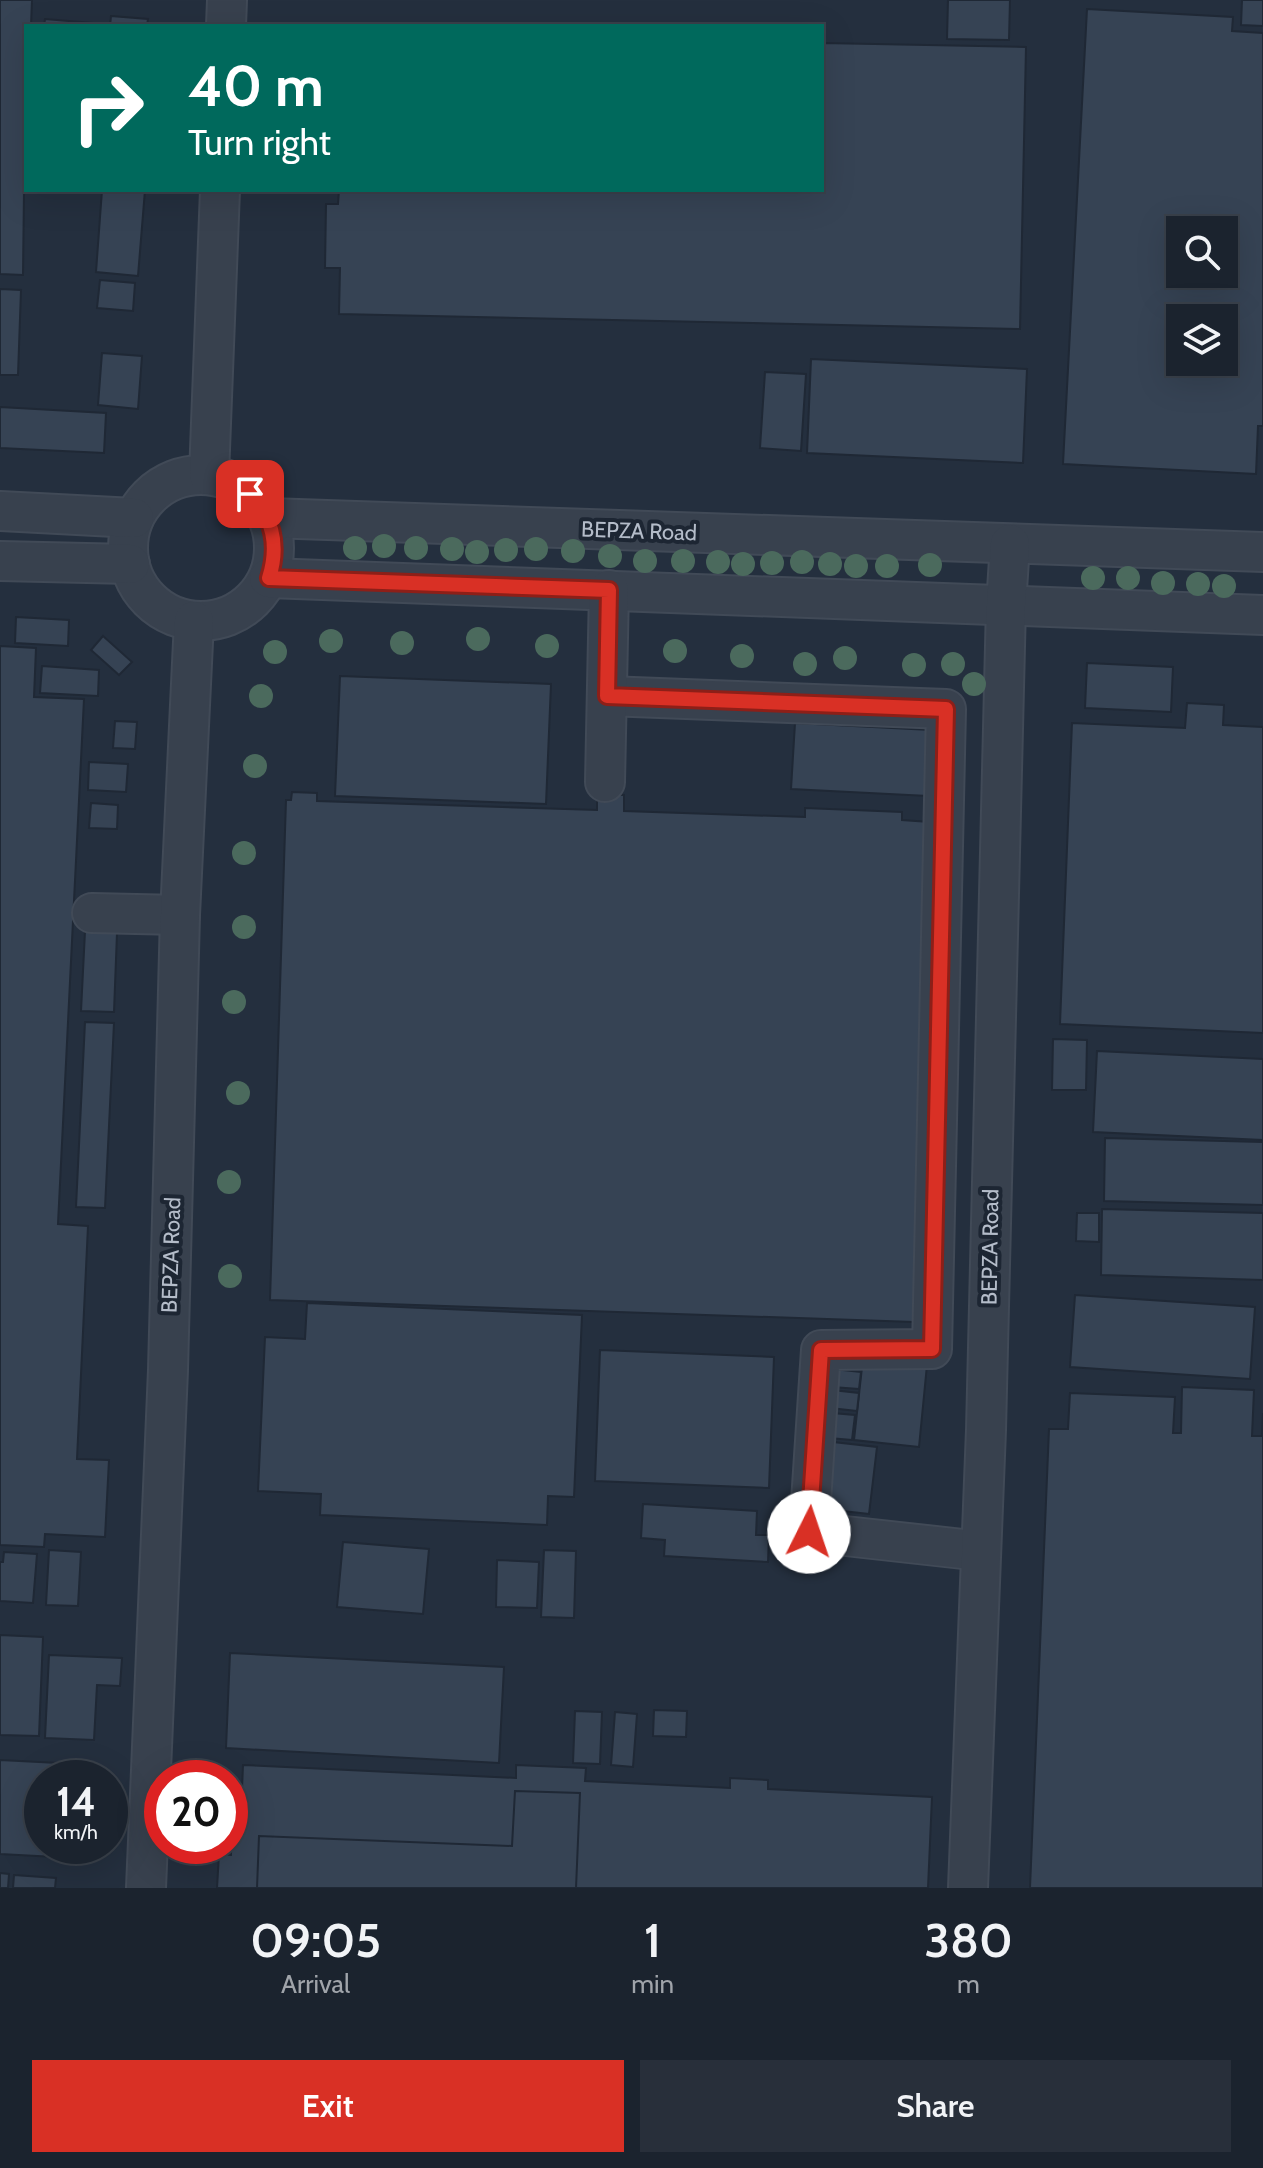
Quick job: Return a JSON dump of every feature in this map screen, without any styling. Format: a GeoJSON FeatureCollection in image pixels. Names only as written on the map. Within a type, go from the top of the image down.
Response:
{"type":"FeatureCollection","features":[{"type":"Feature","properties":{"kind":"lane"},"geometry":{"type":"LineString","coordinates":[[226,24],[227,0]]}},
{"type":"Feature","properties":{"kind":"lane"},"geometry":{"type":"LineString","coordinates":[[209,475],[220,192]]}},
{"type":"Feature","properties":{"kind":"lane"},"geometry":{"type":"LineString","coordinates":[[209,475],[238,485],[261,505],[269,518],[275,548],[269,578],[261,591],[239,611],[224,618],[194,621],[165,612],[142,591],[130,564],[128,548],[134,518],[142,505],[178,478],[209,475]]}},
{"type":"Feature","properties":{"kind":"lane"},"geometry":{"type":"LineString","coordinates":[[0,511],[134,518]]}},
{"type":"Feature","properties":{"kind":"lane","name":"BEPZA Road"},"geometry":{"type":"LineString","coordinates":[[269,518],[1263,552]]}},
{"type":"Feature","properties":{"kind":"lane","name":"BEPZA Road"},"geometry":{"type":"LineString","coordinates":[[968,1888],[981,1551],[1010,544]]}},
{"type":"Feature","properties":{"kind":"lane"},"geometry":{"type":"LineString","coordinates":[[0,561],[130,564]]}},
{"type":"Feature","properties":{"kind":"lane"},"geometry":{"type":"LineString","coordinates":[[269,578],[1263,615]]}},
{"type":"Feature","properties":{"kind":"lane"},"geometry":{"type":"LineString","coordinates":[[605,782],[609,590]]}},
{"type":"Feature","properties":{"kind":"lane","name":"BEPZA Road"},"geometry":{"type":"LineString","coordinates":[[146,1888],[168,1370],[180,915],[194,621]]}},
{"type":"Feature","properties":{"kind":"lane"},"geometry":{"type":"LineString","coordinates":[[607,696],[946,709],[932,1349],[821,1350],[809,1532],[981,1551]]}},
{"type":"Feature","properties":{"kind":"lane"},"geometry":{"type":"LineString","coordinates":[[92,913],[180,915]]}},
{"type":"Feature","properties":{"kind":"building"},"geometry":{"type":"Polygon","coordinates":[[[0,0],[32,0],[31,24],[24,24],[23,275],[0,274],[0,0]]]}},
{"type":"Feature","properties":{"kind":"building"},"geometry":{"type":"Polygon","coordinates":[[[948,0],[1010,0],[1009,40],[947,39],[948,0]]]}},
{"type":"Feature","properties":{"kind":"building"},"geometry":{"type":"Polygon","coordinates":[[[1242,0],[1263,0],[1263,26],[1241,25],[1242,0]]]}},
{"type":"Feature","properties":{"kind":"building"},"geometry":{"type":"Polygon","coordinates":[[[1087,9],[1233,17],[1232,31],[1263,33],[1263,426],[1258,426],[1256,474],[1063,464],[1087,9]]]}},
{"type":"Feature","properties":{"kind":"building"},"geometry":{"type":"Polygon","coordinates":[[[111,16],[148,19],[147,24],[110,24],[111,16]]]}},
{"type":"Feature","properties":{"kind":"building"},"geometry":{"type":"Polygon","coordinates":[[[45,19],[92,23],[92,24],[44,24],[45,19]]]}},
{"type":"Feature","properties":{"kind":"building"},"geometry":{"type":"Polygon","coordinates":[[[824,43],[1026,47],[1020,329],[339,314],[340,268],[325,268],[326,204],[338,204],[339,192],[824,192],[824,43]]]}},
{"type":"Feature","properties":{"kind":"building"},"geometry":{"type":"Polygon","coordinates":[[[102,192],[145,192],[138,276],[96,272],[102,192]]]}},
{"type":"Feature","properties":{"kind":"building"},"geometry":{"type":"Polygon","coordinates":[[[100,280],[135,283],[133,311],[97,308],[100,280]]]}},
{"type":"Feature","properties":{"kind":"building"},"geometry":{"type":"Polygon","coordinates":[[[0,289],[21,290],[18,375],[0,375],[0,289]]]}},
{"type":"Feature","properties":{"kind":"building"},"geometry":{"type":"Polygon","coordinates":[[[102,353],[142,356],[138,409],[98,405],[102,353]]]}},
{"type":"Feature","properties":{"kind":"building"},"geometry":{"type":"Polygon","coordinates":[[[811,359],[1027,369],[1023,463],[807,453],[811,359]]]}},
{"type":"Feature","properties":{"kind":"building"},"geometry":{"type":"Polygon","coordinates":[[[765,372],[806,374],[801,451],[760,448],[765,372]]]}},
{"type":"Feature","properties":{"kind":"building"},"geometry":{"type":"Polygon","coordinates":[[[0,407],[106,413],[104,453],[0,448],[0,407]]]}},
{"type":"Feature","properties":{"kind":"building"},"geometry":{"type":"Polygon","coordinates":[[[16,617],[69,620],[68,646],[15,643],[16,617]]]}},
{"type":"Feature","properties":{"kind":"building"},"geometry":{"type":"Polygon","coordinates":[[[103,636],[132,662],[119,675],[91,650],[103,636]]]}},
{"type":"Feature","properties":{"kind":"building"},"geometry":{"type":"Polygon","coordinates":[[[0,646],[36,648],[34,697],[84,699],[58,1224],[88,1226],[77,1459],[109,1460],[105,1537],[45,1534],[44,1547],[0,1545],[0,646]]]}},
{"type":"Feature","properties":{"kind":"building"},"geometry":{"type":"Polygon","coordinates":[[[1087,663],[1173,667],[1171,712],[1085,708],[1087,663]]]}},
{"type":"Feature","properties":{"kind":"building"},"geometry":{"type":"Polygon","coordinates":[[[42,666],[99,670],[98,696],[40,693],[42,666]]]}},
{"type":"Feature","properties":{"kind":"building"},"geometry":{"type":"Polygon","coordinates":[[[340,676],[551,684],[546,804],[335,796],[340,676]]]}},
{"type":"Feature","properties":{"kind":"building"},"geometry":{"type":"Polygon","coordinates":[[[1187,703],[1224,705],[1223,725],[1263,727],[1263,1033],[1060,1024],[1072,723],[1185,728],[1187,703]]]}},
{"type":"Feature","properties":{"kind":"building"},"geometry":{"type":"Polygon","coordinates":[[[115,721],[137,722],[135,749],[113,748],[115,721]]]}},
{"type":"Feature","properties":{"kind":"building"},"geometry":{"type":"Polygon","coordinates":[[[795,723],[931,730],[928,796],[791,789],[795,723]]]}},
{"type":"Feature","properties":{"kind":"building"},"geometry":{"type":"Polygon","coordinates":[[[89,762],[128,764],[126,792],[88,790],[89,762]]]}},
{"type":"Feature","properties":{"kind":"building"},"geometry":{"type":"Polygon","coordinates":[[[292,792],[317,793],[317,801],[597,810],[597,794],[624,795],[624,811],[805,817],[805,808],[902,812],[902,820],[930,822],[914,1322],[270,1300],[286,800],[291,800],[292,792]]]}},
{"type":"Feature","properties":{"kind":"building"},"geometry":{"type":"Polygon","coordinates":[[[91,803],[118,805],[117,829],[89,828],[91,803]]]}},
{"type":"Feature","properties":{"kind":"building"},"geometry":{"type":"Polygon","coordinates":[[[85,931],[117,933],[114,1012],[81,1011],[85,931]]]}},
{"type":"Feature","properties":{"kind":"building"},"geometry":{"type":"Polygon","coordinates":[[[85,1022],[114,1023],[105,1208],[76,1207],[85,1022]]]}},
{"type":"Feature","properties":{"kind":"building"},"geometry":{"type":"Polygon","coordinates":[[[1053,1039],[1087,1040],[1086,1090],[1052,1090],[1053,1039]]]}},
{"type":"Feature","properties":{"kind":"building"},"geometry":{"type":"Polygon","coordinates":[[[1097,1051],[1263,1059],[1263,1140],[1093,1132],[1097,1051]]]}},
{"type":"Feature","properties":{"kind":"building"},"geometry":{"type":"Polygon","coordinates":[[[1105,1138],[1263,1142],[1263,1205],[1104,1201],[1105,1138]]]}},
{"type":"Feature","properties":{"kind":"building"},"geometry":{"type":"Polygon","coordinates":[[[1102,1209],[1263,1213],[1263,1280],[1101,1275],[1102,1209]]]}},
{"type":"Feature","properties":{"kind":"building"},"geometry":{"type":"Polygon","coordinates":[[[1077,1213],[1099,1213],[1099,1242],[1076,1241],[1077,1213]]]}},
{"type":"Feature","properties":{"kind":"building"},"geometry":{"type":"Polygon","coordinates":[[[1075,1295],[1255,1307],[1250,1379],[1070,1367],[1075,1295]]]}},
{"type":"Feature","properties":{"kind":"building"},"geometry":{"type":"Polygon","coordinates":[[[307,1303],[582,1315],[574,1497],[548,1496],[547,1525],[320,1515],[321,1494],[258,1491],[265,1337],[305,1339],[307,1303]]]}},
{"type":"Feature","properties":{"kind":"building"},"geometry":{"type":"Polygon","coordinates":[[[600,1350],[774,1357],[769,1488],[595,1481],[600,1350]]]}},
{"type":"Feature","properties":{"kind":"building"},"geometry":{"type":"Polygon","coordinates":[[[863,1358],[927,1365],[919,1447],[854,1440],[863,1358]]]}},
{"type":"Feature","properties":{"kind":"building"},"geometry":{"type":"Polygon","coordinates":[[[834,1369],[861,1372],[859,1389],[832,1387],[834,1369]]]}},
{"type":"Feature","properties":{"kind":"building"},"geometry":{"type":"Polygon","coordinates":[[[1182,1387],[1254,1390],[1252,1436],[1262,1436],[1263,1413],[1263,1888],[1030,1888],[1049,1429],[1068,1429],[1070,1393],[1175,1397],[1173,1433],[1181,1433],[1182,1387]]]}},
{"type":"Feature","properties":{"kind":"building"},"geometry":{"type":"Polygon","coordinates":[[[832,1390],[859,1393],[857,1411],[830,1408],[832,1390]]]}},
{"type":"Feature","properties":{"kind":"building"},"geometry":{"type":"Polygon","coordinates":[[[832,1413],[855,1415],[852,1440],[829,1438],[832,1413]]]}},
{"type":"Feature","properties":{"kind":"building"},"geometry":{"type":"Polygon","coordinates":[[[833,1442],[877,1447],[869,1514],[825,1509],[833,1442]]]}},
{"type":"Feature","properties":{"kind":"building"},"geometry":{"type":"Polygon","coordinates":[[[643,1504],[757,1511],[756,1535],[769,1535],[768,1562],[664,1556],[665,1540],[641,1538],[643,1504]]]}},
{"type":"Feature","properties":{"kind":"building"},"geometry":{"type":"Polygon","coordinates":[[[343,1542],[429,1549],[423,1614],[337,1607],[343,1542]]]}},
{"type":"Feature","properties":{"kind":"building"},"geometry":{"type":"Polygon","coordinates":[[[49,1550],[81,1552],[78,1606],[46,1605],[49,1550]]]}},
{"type":"Feature","properties":{"kind":"building"},"geometry":{"type":"Polygon","coordinates":[[[544,1550],[576,1551],[574,1618],[541,1617],[544,1550]]]}},
{"type":"Feature","properties":{"kind":"building"},"geometry":{"type":"Polygon","coordinates":[[[4,1552],[37,1554],[33,1603],[0,1601],[0,1562],[3,1562],[4,1552]]]}},
{"type":"Feature","properties":{"kind":"building"},"geometry":{"type":"Polygon","coordinates":[[[497,1560],[539,1562],[537,1608],[496,1607],[497,1560]]]}},
{"type":"Feature","properties":{"kind":"building"},"geometry":{"type":"Polygon","coordinates":[[[0,1635],[43,1637],[39,1736],[0,1735],[0,1635]]]}},
{"type":"Feature","properties":{"kind":"building"},"geometry":{"type":"Polygon","coordinates":[[[230,1653],[504,1667],[499,1763],[226,1748],[230,1653]]]}},
{"type":"Feature","properties":{"kind":"building"},"geometry":{"type":"Polygon","coordinates":[[[49,1655],[122,1658],[120,1686],[97,1685],[94,1740],[45,1738],[49,1655]]]}},
{"type":"Feature","properties":{"kind":"building"},"geometry":{"type":"Polygon","coordinates":[[[654,1710],[687,1711],[686,1737],[653,1736],[654,1710]]]}},
{"type":"Feature","properties":{"kind":"building"},"geometry":{"type":"Polygon","coordinates":[[[575,1711],[602,1712],[600,1764],[573,1763],[575,1711]]]}},
{"type":"Feature","properties":{"kind":"building"},"geometry":{"type":"Polygon","coordinates":[[[615,1712],[637,1714],[633,1767],[611,1765],[615,1712]]]}},
{"type":"Feature","properties":{"kind":"building"},"geometry":{"type":"Polygon","coordinates":[[[0,1760],[24,1761],[24,1855],[0,1854],[0,1760]]]}},
{"type":"Feature","properties":{"kind":"building"},"geometry":{"type":"Polygon","coordinates":[[[248,1765],[516,1778],[516,1765],[586,1768],[585,1781],[730,1788],[730,1778],[768,1780],[768,1789],[932,1797],[928,1888],[217,1888],[218,1864],[248,1864],[248,1765]]]}},
{"type":"Feature","properties":{"kind":"building"},"geometry":{"type":"Polygon","coordinates":[[[515,1791],[580,1793],[576,1888],[257,1888],[259,1836],[512,1846],[515,1791]]]}},
{"type":"Feature","properties":{"kind":"building"},"geometry":{"type":"Polygon","coordinates":[[[0,1873],[9,1874],[8,1888],[0,1888],[0,1873]]]}},
{"type":"Feature","properties":{"kind":"building"},"geometry":{"type":"Polygon","coordinates":[[[14,1875],[56,1878],[55,1888],[13,1888],[14,1875]]]}},
{"type":"Feature","properties":{"kind":"route"},"geometry":{"type":"LineString","coordinates":[[250,494],[269,518],[274,533],[275,548],[269,578],[609,590],[607,696],[946,709],[932,1349],[821,1350],[809,1532]]}}]}
